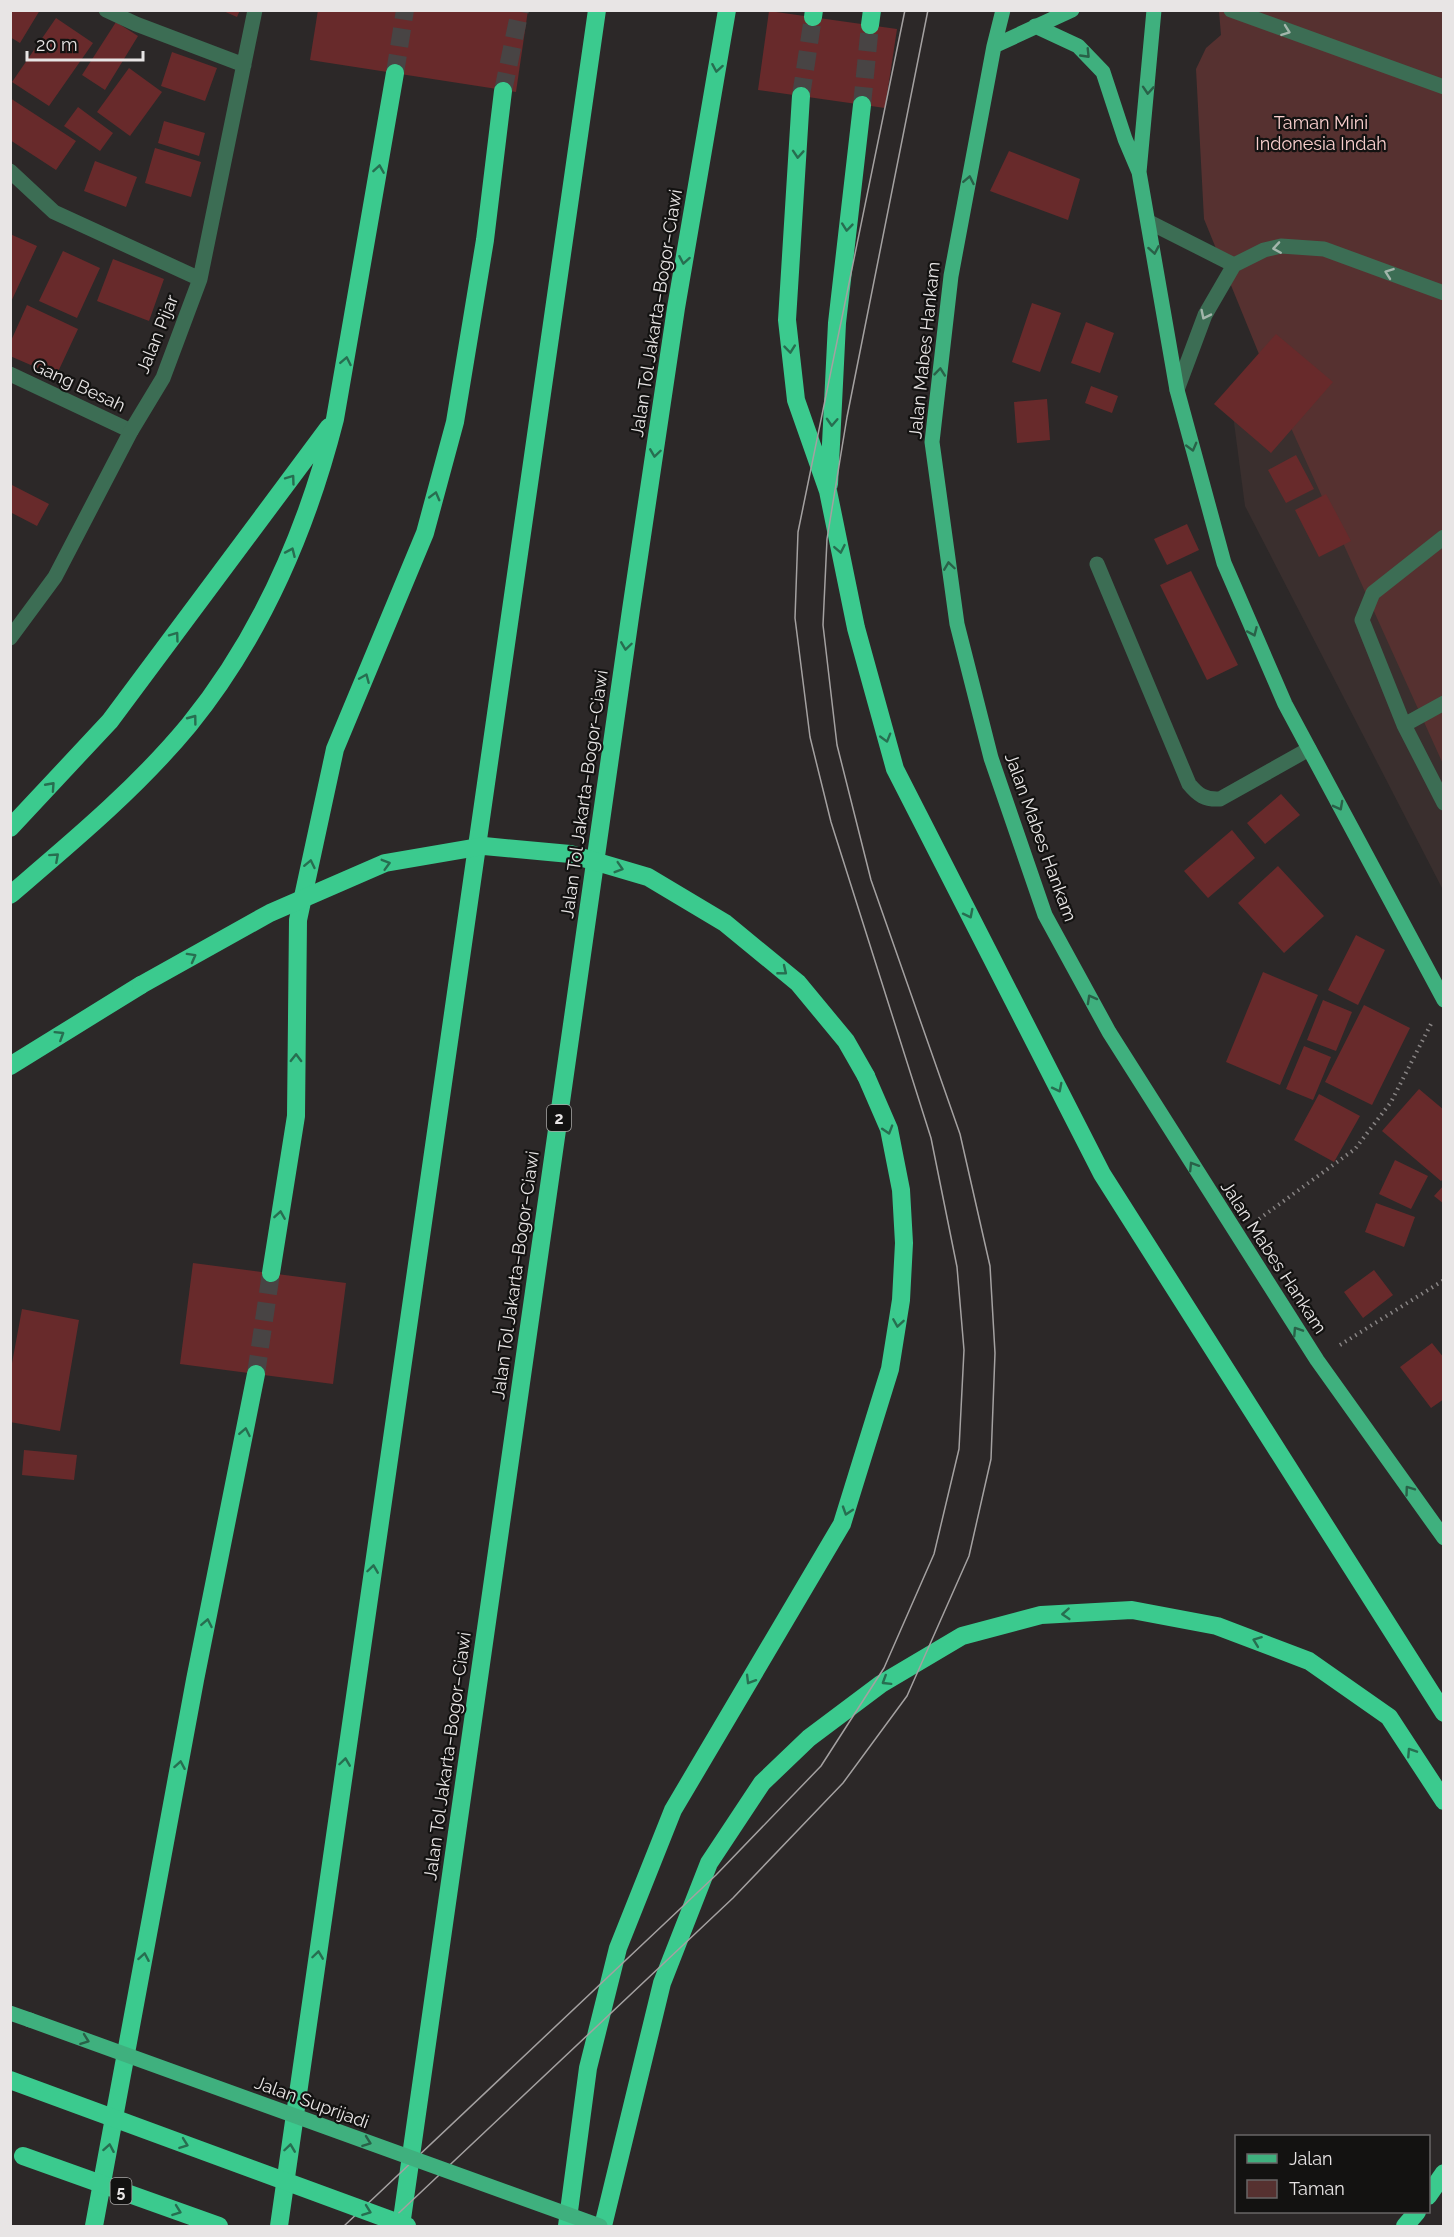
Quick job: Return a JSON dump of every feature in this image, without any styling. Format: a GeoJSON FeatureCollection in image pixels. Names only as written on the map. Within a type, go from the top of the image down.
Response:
{"type":"FeatureCollection","features":[{"type":"Feature","properties":{"kind":"highway"},"geometry":{"type":"LineString","coordinates":[[279,2226],[597,10]]}},
{"type":"Feature","properties":{"kind":"highway","name":"Jalan Tol Jakarta–Bogor–Ciawi"},"geometry":{"type":"LineString","coordinates":[[401,2226],[631,610],[678,297],[727,10]]}},
{"type":"Feature","properties":{"kind":"highway"},"geometry":{"type":"LineString","coordinates":[[10,895],[138,781],[189,725],[234,662],[266,608],[299,533],[323,467],[335,418],[395,73]]}},
{"type":"Feature","properties":{"kind":"highway"},"geometry":{"type":"LineString","coordinates":[[271,1273],[296,1116],[298,920],[335,748],[425,533],[455,422],[485,240],[503,90]]}},
{"type":"Feature","properties":{"kind":"highway"},"geometry":{"type":"LineString","coordinates":[[801,96],[787,320],[796,400],[828,491],[856,628],[895,769],[1102,1174],[1443,1713]]}},
{"type":"Feature","properties":{"kind":"highway"},"geometry":{"type":"LineString","coordinates":[[828,491],[837,323],[862,105]]}},
{"type":"Feature","properties":{"kind":"highway"},"geometry":{"type":"LineString","coordinates":[[10,828],[110,721],[335,418]]}},
{"type":"Feature","properties":{"kind":"highway"},"geometry":{"type":"LineString","coordinates":[[10,1066],[141,985],[270,913],[386,863],[484,846],[570,854],[648,877],[725,923],[798,983],[846,1041],[866,1076],[889,1129],[901,1190],[904,1244],[901,1300],[890,1369],[843,1524],[672,1810],[618,1948],[588,2068],[567,2226]]}},
{"type":"Feature","properties":{"kind":"highway"},"geometry":{"type":"LineString","coordinates":[[94,2226],[193,1692],[256,1374]]}},
{"type":"Feature","properties":{"kind":"highway"},"geometry":{"type":"LineString","coordinates":[[602,2226],[662,1983],[710,1863],[762,1783],[809,1738],[881,1684],[962,1636],[1041,1615],[1131,1610],[1217,1626],[1309,1661],[1389,1717],[1443,1801]]}},
{"type":"Feature","properties":{"kind":"highway"},"geometry":{"type":"LineString","coordinates":[[10,2080],[407,2226]]}},
{"type":"Feature","properties":{"kind":"highway","name":"5"},"geometry":{"type":"LineString","coordinates":[[17,2154],[219,2226]]}},
{"type":"Feature","properties":{"kind":"highway"},"geometry":{"type":"LineString","coordinates":[[1430,2193],[1443,2173]]}},
{"type":"Feature","properties":{"kind":"highway"},"geometry":{"type":"LineString","coordinates":[[1405,2226],[1415,2213]]}},
{"type":"Feature","properties":{"kind":"main road","name":"Jalan Mabes Hankam"},"geometry":{"type":"LineString","coordinates":[[1003,10],[994,46],[951,276],[932,442],[957,624],[991,758],[1045,915],[1109,1032],[1317,1360],[1443,1538]]}},
{"type":"Feature","properties":{"kind":"main road"},"geometry":{"type":"LineString","coordinates":[[994,46],[1072,10]]}},
{"type":"Feature","properties":{"kind":"main road"},"geometry":{"type":"LineString","coordinates":[[1139,172],[1145,133],[1154,10]]}},
{"type":"Feature","properties":{"kind":"main road"},"geometry":{"type":"LineString","coordinates":[[1035,26],[1078,46],[1103,72],[1125,139],[1139,172],[1178,390],[1224,564],[1281,694],[1443,1000]]}},
{"type":"Feature","properties":{"kind":"main road","name":"Jalan Suprijadi"},"geometry":{"type":"LineString","coordinates":[[10,2013],[602,2226]]}},
{"type":"Feature","properties":{"kind":"street"},"geometry":{"type":"LineString","coordinates":[[106,10],[136,24],[244,64]]}},
{"type":"Feature","properties":{"kind":"street","name":"Jalan Pijar"},"geometry":{"type":"LineString","coordinates":[[10,638],[56,577],[131,431],[163,378],[200,279],[255,10]]}},
{"type":"Feature","properties":{"kind":"street"},"geometry":{"type":"LineString","coordinates":[[1231,10],[1443,87]]}},
{"type":"Feature","properties":{"kind":"street"},"geometry":{"type":"LineString","coordinates":[[10,171],[54,212],[200,279]]}},
{"type":"Feature","properties":{"kind":"street"},"geometry":{"type":"LineString","coordinates":[[1149,222],[1234,265]]}},
{"type":"Feature","properties":{"kind":"street"},"geometry":{"type":"LineString","coordinates":[[1178,390],[1205,315],[1234,265],[1264,250],[1281,246],[1324,249],[1443,293]]}},
{"type":"Feature","properties":{"kind":"street","name":"Gang Besah"},"geometry":{"type":"LineString","coordinates":[[10,374],[131,431]]}},
{"type":"Feature","properties":{"kind":"street"},"geometry":{"type":"LineString","coordinates":[[1443,537],[1373,593],[1362,620],[1404,725],[1443,803]]}},
{"type":"Feature","properties":{"kind":"street"},"geometry":{"type":"LineString","coordinates":[[1096,564],[1189,784],[1197,795],[1220,799],[1309,749]]}},
{"type":"Feature","properties":{"kind":"street"},"geometry":{"type":"LineString","coordinates":[[1404,725],[1443,703]]}},
{"type":"Feature","properties":{"kind":"path"},"geometry":{"type":"LineString","coordinates":[[1235,1234],[1276,1209],[1355,1149],[1390,1102],[1443,1000]]}},
{"type":"Feature","properties":{"kind":"path"},"geometry":{"type":"LineString","coordinates":[[1317,1360],[1443,1280]]}},
{"type":"Feature","properties":{"kind":"shaded area"},"geometry":{"type":"Polygon","coordinates":[[[1443,363],[1443,890],[1245,506],[1233,415],[1443,363]]]}},
{"type":"Feature","properties":{"kind":"green space","name":"Taman Mini Indonesia Indah"},"geometry":{"type":"Polygon","coordinates":[[[1219,11],[1443,11],[1443,764],[1272,386],[1204,219],[1196,69],[1206,48],[1221,35],[1219,11]]]}},
{"type":"Feature","properties":{"kind":"building"},"geometry":{"type":"Polygon","coordinates":[[[10,10],[40,10],[20,43],[10,37],[10,10]]]}},
{"type":"Feature","properties":{"kind":"building"},"geometry":{"type":"Polygon","coordinates":[[[221,10],[240,10],[237,17],[221,10]]]}},
{"type":"Feature","properties":{"kind":"building"},"geometry":{"type":"Polygon","coordinates":[[[318,10],[528,10],[516,92],[310,60],[318,10]]]}},
{"type":"Feature","properties":{"kind":"building"},"geometry":{"type":"Polygon","coordinates":[[[769,11],[897,29],[885,108],[758,90],[769,11]]]}},
{"type":"Feature","properties":{"kind":"building"},"geometry":{"type":"Polygon","coordinates":[[[56,18],[93,43],[49,106],[12,82],[56,18]]]}},
{"type":"Feature","properties":{"kind":"building"},"geometry":{"type":"Polygon","coordinates":[[[116,22],[138,36],[105,90],[82,75],[116,22]]]}},
{"type":"Feature","properties":{"kind":"building"},"geometry":{"type":"Polygon","coordinates":[[[172,52],[217,68],[205,101],[161,86],[172,52]]]}},
{"type":"Feature","properties":{"kind":"building"},"geometry":{"type":"Polygon","coordinates":[[[129,68],[162,92],[130,136],[97,112],[129,68]]]}},
{"type":"Feature","properties":{"kind":"building"},"geometry":{"type":"Polygon","coordinates":[[[10,98],[76,141],[56,170],[10,140],[10,98]]]}},
{"type":"Feature","properties":{"kind":"building"},"geometry":{"type":"Polygon","coordinates":[[[78,107],[113,133],[100,151],[64,126],[78,107]]]}},
{"type":"Feature","properties":{"kind":"building"},"geometry":{"type":"Polygon","coordinates":[[[164,121],[205,133],[199,156],[158,143],[164,121]]]}},
{"type":"Feature","properties":{"kind":"building"},"geometry":{"type":"Polygon","coordinates":[[[155,148],[201,162],[191,197],[145,183],[155,148]]]}},
{"type":"Feature","properties":{"kind":"building"},"geometry":{"type":"Polygon","coordinates":[[[1009,151],[1080,179],[1068,220],[990,191],[1009,151]]]}},
{"type":"Feature","properties":{"kind":"building"},"geometry":{"type":"Polygon","coordinates":[[[95,161],[137,177],[126,207],[84,191],[95,161]]]}},
{"type":"Feature","properties":{"kind":"building"},"geometry":{"type":"Polygon","coordinates":[[[10,234],[37,246],[10,304],[10,234]]]}},
{"type":"Feature","properties":{"kind":"building"},"geometry":{"type":"Polygon","coordinates":[[[63,251],[100,268],[77,318],[39,301],[63,251]]]}},
{"type":"Feature","properties":{"kind":"building"},"geometry":{"type":"Polygon","coordinates":[[[113,259],[164,279],[149,321],[97,301],[113,259]]]}},
{"type":"Feature","properties":{"kind":"building"},"geometry":{"type":"Polygon","coordinates":[[[1032,303],[1061,313],[1040,372],[1012,362],[1032,303]]]}},
{"type":"Feature","properties":{"kind":"building"},"geometry":{"type":"Polygon","coordinates":[[[27,305],[78,329],[56,376],[10,356],[10,343],[27,305]]]}},
{"type":"Feature","properties":{"kind":"building"},"geometry":{"type":"Polygon","coordinates":[[[1086,322],[1114,333],[1100,373],[1071,363],[1086,322]]]}},
{"type":"Feature","properties":{"kind":"building"},"geometry":{"type":"Polygon","coordinates":[[[1276,334],[1333,382],[1271,453],[1214,404],[1276,334]]]}},
{"type":"Feature","properties":{"kind":"building"},"geometry":{"type":"Polygon","coordinates":[[[1091,386],[1118,396],[1112,413],[1085,403],[1091,386]]]}},
{"type":"Feature","properties":{"kind":"building"},"geometry":{"type":"Polygon","coordinates":[[[1047,399],[1050,440],[1017,443],[1014,402],[1047,399]]]}},
{"type":"Feature","properties":{"kind":"building"},"geometry":{"type":"Polygon","coordinates":[[[1296,455],[1314,489],[1286,503],[1268,470],[1296,455]]]}},
{"type":"Feature","properties":{"kind":"building"},"geometry":{"type":"Polygon","coordinates":[[[10,484],[49,504],[37,526],[10,512],[10,484]]]}},
{"type":"Feature","properties":{"kind":"building"},"geometry":{"type":"Polygon","coordinates":[[[1326,494],[1351,541],[1319,557],[1295,510],[1326,494]]]}},
{"type":"Feature","properties":{"kind":"building"},"geometry":{"type":"Polygon","coordinates":[[[1187,524],[1199,550],[1167,565],[1154,539],[1187,524]]]}},
{"type":"Feature","properties":{"kind":"building"},"geometry":{"type":"Polygon","coordinates":[[[1191,571],[1238,665],[1207,680],[1160,585],[1191,571]]]}},
{"type":"Feature","properties":{"kind":"building"},"geometry":{"type":"Polygon","coordinates":[[[1281,794],[1300,815],[1265,844],[1247,823],[1281,794]]]}},
{"type":"Feature","properties":{"kind":"building"},"geometry":{"type":"Polygon","coordinates":[[[1232,830],[1255,858],[1208,898],[1184,871],[1232,830]]]}},
{"type":"Feature","properties":{"kind":"building"},"geometry":{"type":"Polygon","coordinates":[[[1278,866],[1324,916],[1284,953],[1238,903],[1278,866]]]}},
{"type":"Feature","properties":{"kind":"building"},"geometry":{"type":"Polygon","coordinates":[[[1356,935],[1385,950],[1358,1005],[1328,990],[1356,935]]]}},
{"type":"Feature","properties":{"kind":"building"},"geometry":{"type":"Polygon","coordinates":[[[1263,972],[1318,995],[1280,1085],[1226,1062],[1263,972]]]}},
{"type":"Feature","properties":{"kind":"building"},"geometry":{"type":"Polygon","coordinates":[[[1323,1000],[1352,1012],[1336,1051],[1307,1040],[1323,1000]]]}},
{"type":"Feature","properties":{"kind":"building"},"geometry":{"type":"Polygon","coordinates":[[[1364,1005],[1410,1028],[1372,1105],[1325,1082],[1364,1005]]]}},
{"type":"Feature","properties":{"kind":"building"},"geometry":{"type":"Polygon","coordinates":[[[1304,1046],[1331,1057],[1313,1100],[1286,1089],[1304,1046]]]}},
{"type":"Feature","properties":{"kind":"building"},"geometry":{"type":"Polygon","coordinates":[[[1419,1089],[1444,1110],[1444,1178],[1441,1181],[1382,1131],[1419,1089]]]}},
{"type":"Feature","properties":{"kind":"building"},"geometry":{"type":"Polygon","coordinates":[[[1319,1094],[1360,1116],[1334,1162],[1294,1140],[1319,1094]]]}},
{"type":"Feature","properties":{"kind":"building"},"geometry":{"type":"Polygon","coordinates":[[[1395,1160],[1428,1176],[1411,1209],[1379,1194],[1395,1160]]]}},
{"type":"Feature","properties":{"kind":"building"},"geometry":{"type":"Polygon","coordinates":[[[1444,1185],[1444,1204],[1434,1196],[1444,1185]]]}},
{"type":"Feature","properties":{"kind":"building"},"geometry":{"type":"Polygon","coordinates":[[[1376,1203],[1415,1217],[1404,1247],[1365,1232],[1376,1203]]]}},
{"type":"Feature","properties":{"kind":"building"},"geometry":{"type":"Polygon","coordinates":[[[193,1263],[346,1283],[333,1384],[180,1364],[193,1263]]]}},
{"type":"Feature","properties":{"kind":"building"},"geometry":{"type":"Polygon","coordinates":[[[1374,1270],[1393,1295],[1363,1318],[1344,1292],[1374,1270]]]}},
{"type":"Feature","properties":{"kind":"building"},"geometry":{"type":"Polygon","coordinates":[[[22,1309],[79,1320],[60,1431],[10,1422],[10,1374],[22,1309]]]}},
{"type":"Feature","properties":{"kind":"building"},"geometry":{"type":"Polygon","coordinates":[[[1432,1343],[1444,1358],[1444,1399],[1431,1408],[1400,1367],[1432,1343]]]}},
{"type":"Feature","properties":{"kind":"building"},"geometry":{"type":"Polygon","coordinates":[[[24,1450],[77,1455],[74,1480],[22,1475],[24,1450]]]}},
{"type":"Feature","properties":{"kind":"tunnel"},"geometry":{"type":"LineString","coordinates":[[395,73],[405,10]]}},
{"type":"Feature","properties":{"kind":"tunnel"},"geometry":{"type":"LineString","coordinates":[[503,91],[520,10]]}},
{"type":"Feature","properties":{"kind":"tunnel"},"geometry":{"type":"LineString","coordinates":[[801,96],[813,17]]}},
{"type":"Feature","properties":{"kind":"tunnel"},"geometry":{"type":"LineString","coordinates":[[862,105],[870,25]]}},
{"type":"Feature","properties":{"kind":"tunnel"},"geometry":{"type":"LineString","coordinates":[[256,1374],[271,1273]]}},
{"type":"Feature","properties":{"kind":"tram line"},"geometry":{"type":"LineString","coordinates":[[344,2226],[716,1875],[821,1766],[884,1668],[934,1554],[959,1449],[964,1350],[957,1267],[931,1138],[831,822],[810,737],[795,618],[798,532],[905,10]]}},
{"type":"Feature","properties":{"kind":"tram line"},"geometry":{"type":"LineString","coordinates":[[385,2226],[733,1898],[843,1783],[907,1696],[969,1556],[991,1459],[995,1353],[990,1266],[960,1134],[871,880],[837,745],[823,625],[827,539],[847,417],[928,10]]}}]}
